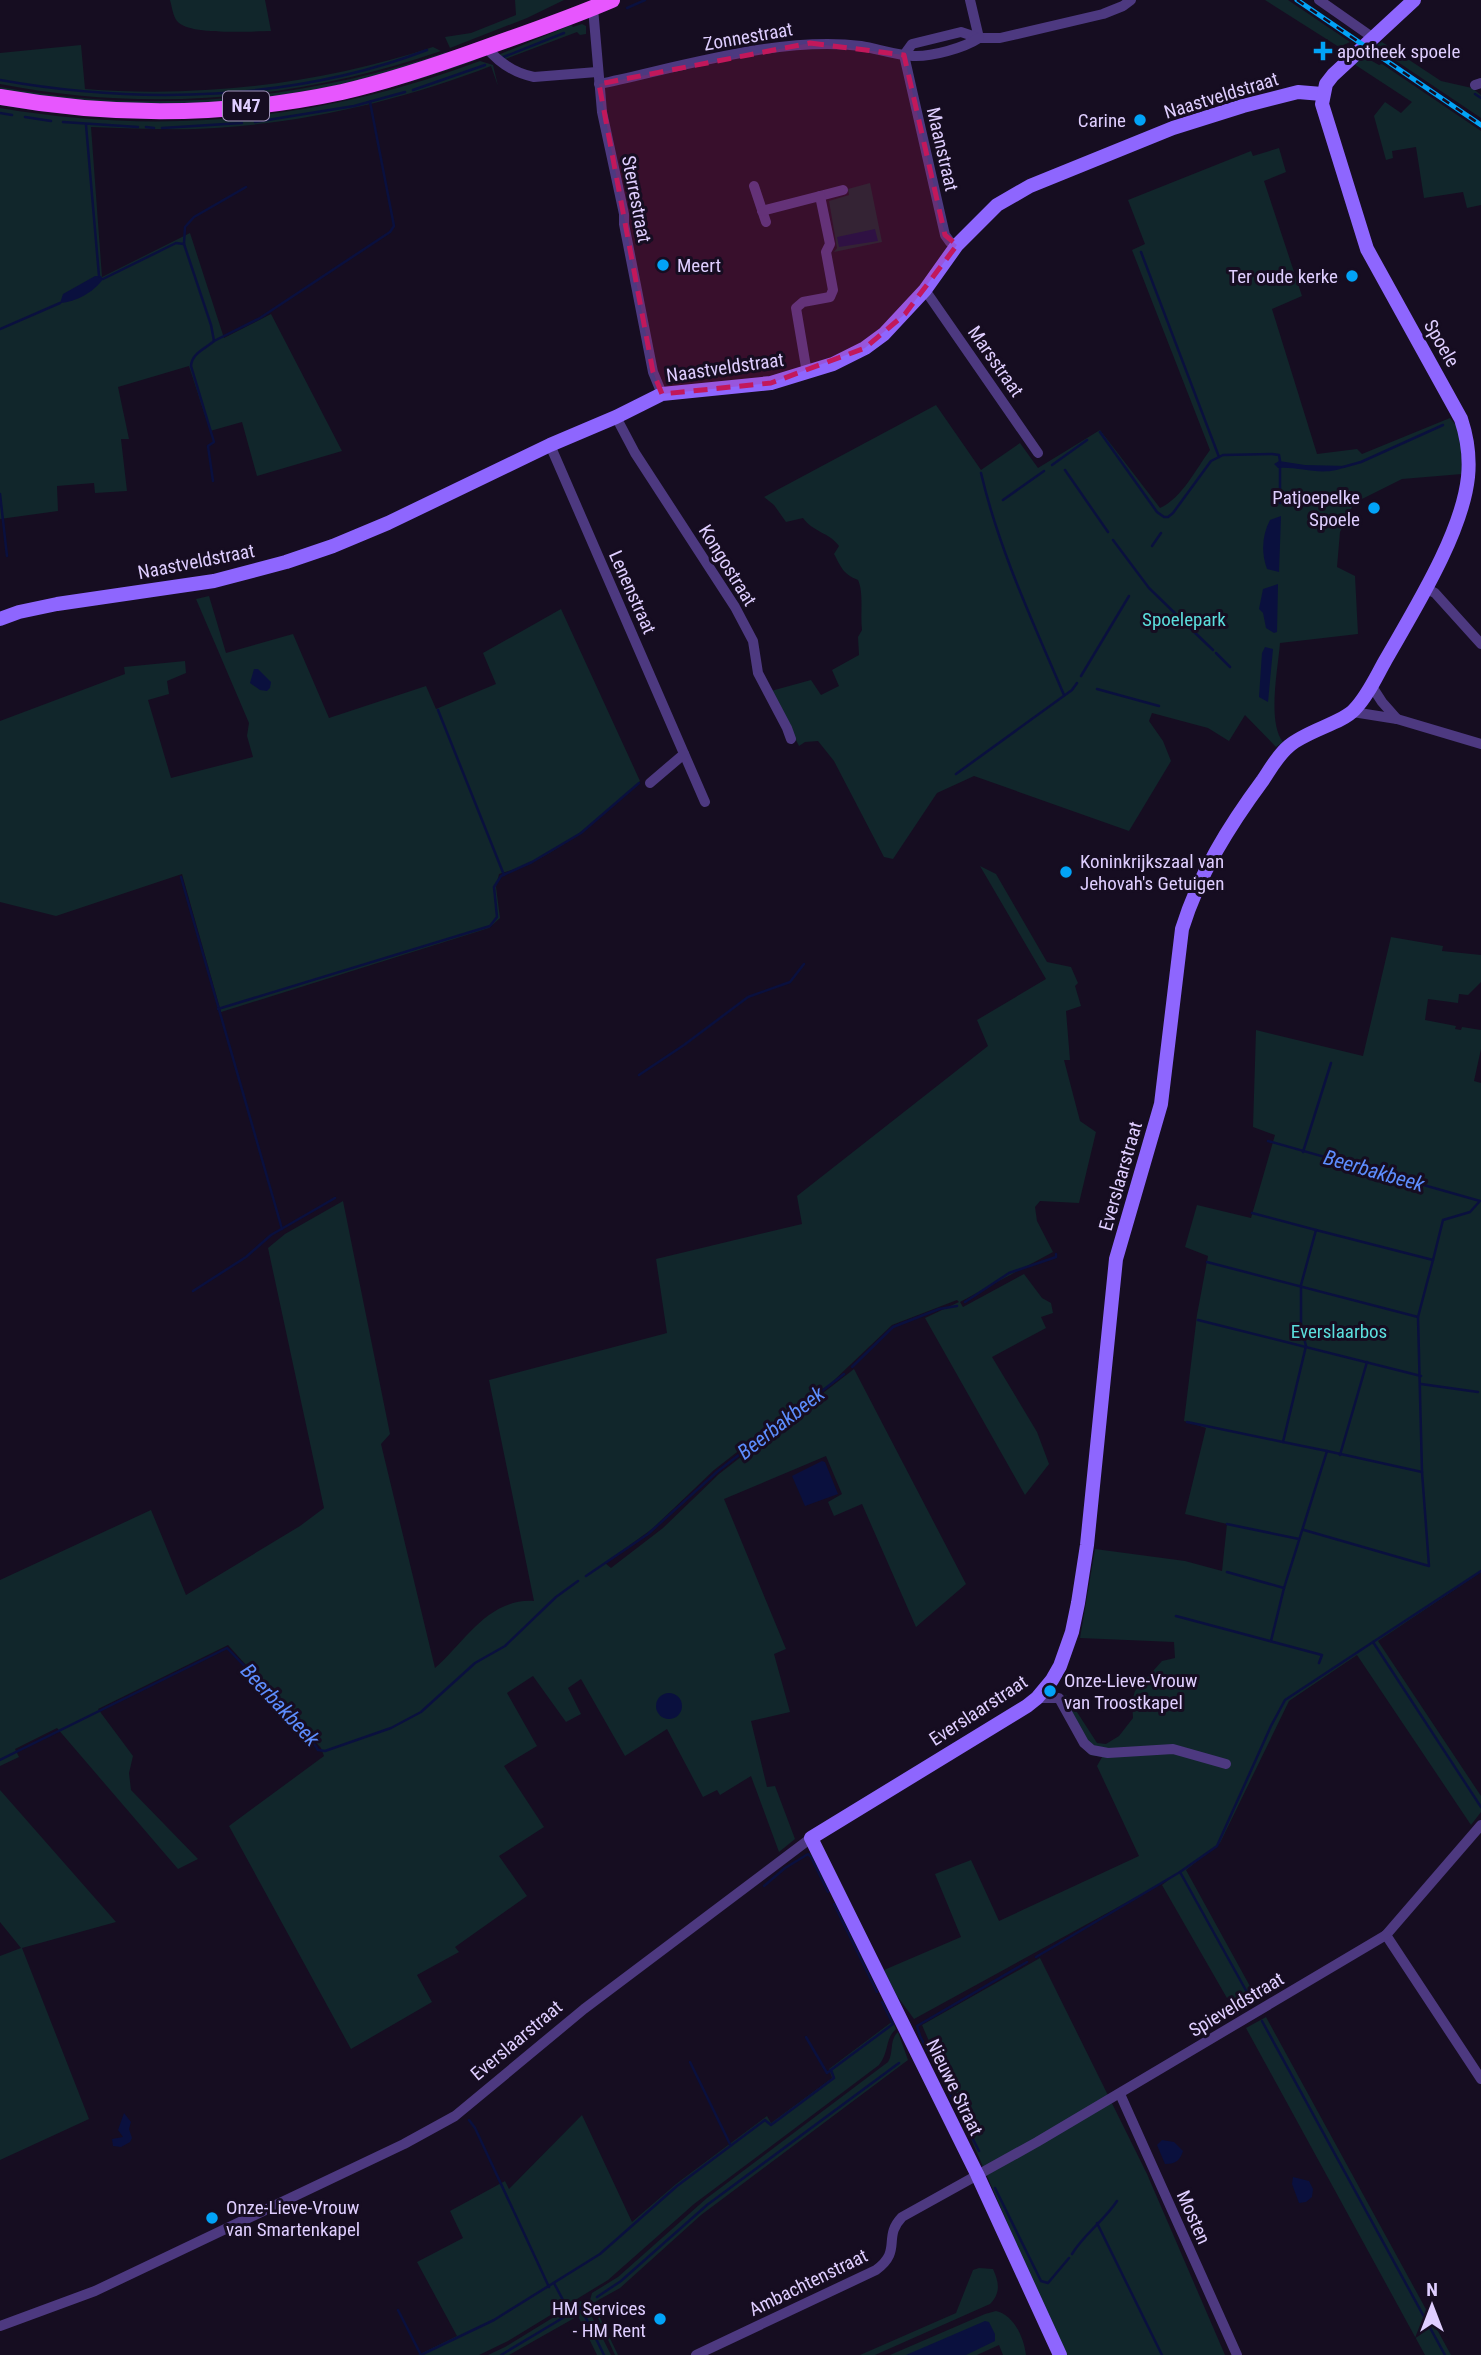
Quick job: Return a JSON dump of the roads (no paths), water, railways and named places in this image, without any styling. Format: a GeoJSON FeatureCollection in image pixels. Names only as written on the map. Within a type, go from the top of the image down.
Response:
{"type":"FeatureCollection","features":[{"type":"Feature","properties":{"kind":"main road","name":"N47"},"geometry":{"type":"LineString","coordinates":[[0,97],[120,110],[188,111],[287,102],[365,86],[426,68],[486,47],[588,4],[612,0]]}},
{"type":"Feature","properties":{"kind":"street"},"geometry":{"type":"LineString","coordinates":[[970,0],[979,38]]}},
{"type":"Feature","properties":{"kind":"street","name":"Zonnestraat"},"geometry":{"type":"LineString","coordinates":[[486,47],[498,62],[524,75],[598,78],[810,43],[860,46],[915,56],[966,46],[979,38],[1000,38],[1103,14],[1131,0]]}},
{"type":"Feature","properties":{"kind":"street"},"geometry":{"type":"LineString","coordinates":[[1319,0],[1372,37]]}},
{"type":"Feature","properties":{"kind":"street"},"geometry":{"type":"LineString","coordinates":[[1322,94],[1333,75],[1414,0]]}},
{"type":"Feature","properties":{"kind":"street","name":"Sterrestraat"},"geometry":{"type":"LineString","coordinates":[[588,4],[596,26],[601,113],[624,214],[653,372],[662,394]]}},
{"type":"Feature","properties":{"kind":"street","name":"Maanstraat"},"geometry":{"type":"LineString","coordinates":[[904,55],[945,235],[950,242],[957,245]]}},
{"type":"Feature","properties":{"kind":"street","name":"Naastveldstraat"},"geometry":{"type":"LineString","coordinates":[[0,619],[57,604],[215,581],[286,562],[333,547],[388,523],[662,394],[771,383],[844,359],[871,344],[898,321],[925,290],[957,245],[997,205],[1030,186],[1173,128],[1298,92],[1322,94]]}},
{"type":"Feature","properties":{"kind":"street","name":"Spoele"},"geometry":{"type":"LineString","coordinates":[[1322,94],[1324,113],[1367,249],[1456,405],[1475,447],[1460,510],[1438,565],[1371,685]]}},
{"type":"Feature","properties":{"kind":"street"},"geometry":{"type":"LineString","coordinates":[[754,186],[766,222]]}},
{"type":"Feature","properties":{"kind":"street"},"geometry":{"type":"LineString","coordinates":[[762,211],[843,190]]}},
{"type":"Feature","properties":{"kind":"street"},"geometry":{"type":"LineString","coordinates":[[807,373],[796,308],[803,302],[830,297],[834,290],[826,252],[830,244],[820,197]]}},
{"type":"Feature","properties":{"kind":"street","name":"Marsstraat"},"geometry":{"type":"LineString","coordinates":[[925,290],[1038,453]]}},
{"type":"Feature","properties":{"kind":"street","name":"Kongostraat"},"geometry":{"type":"LineString","coordinates":[[616,417],[635,453],[735,607],[753,641],[758,673],[788,728],[791,739]]}},
{"type":"Feature","properties":{"kind":"street","name":"Lenenstraat"},"geometry":{"type":"LineString","coordinates":[[550,445],[705,802]]}},
{"type":"Feature","properties":{"kind":"street"},"geometry":{"type":"LineString","coordinates":[[1425,588],[1435,593],[1481,644]]}},
{"type":"Feature","properties":{"kind":"street"},"geometry":{"type":"LineString","coordinates":[[1397,719],[1371,685],[1353,712],[1397,719],[1481,744]]}},
{"type":"Feature","properties":{"kind":"street","name":"Everslaarstraat"},"geometry":{"type":"LineString","coordinates":[[0,2326],[95,2291],[404,2144],[455,2116],[583,2009],[811,1838],[1037,1698],[1052,1680],[1069,1640],[1082,1583],[1116,1259],[1161,1104],[1182,929],[1189,906],[1209,862],[1241,809],[1286,748],[1306,734],[1353,712]]}},
{"type":"Feature","properties":{"kind":"street"},"geometry":{"type":"LineString","coordinates":[[650,783],[684,754]]}},
{"type":"Feature","properties":{"kind":"street"},"geometry":{"type":"LineString","coordinates":[[1052,1680],[1084,1743],[1092,1750],[1108,1753],[1173,1749],[1226,1764]]}},
{"type":"Feature","properties":{"kind":"street"},"geometry":{"type":"LineString","coordinates":[[1037,1698],[1059,1698]]}},
{"type":"Feature","properties":{"kind":"street","name":"Spieveldstraat"},"geometry":{"type":"LineString","coordinates":[[977,2174],[1120,2094],[1386,1936],[1481,1825]]}},
{"type":"Feature","properties":{"kind":"street","name":"Nieuwe Straat"},"geometry":{"type":"LineString","coordinates":[[811,1838],[977,2174],[1060,2355]]}},
{"type":"Feature","properties":{"kind":"street"},"geometry":{"type":"LineString","coordinates":[[1386,1936],[1481,2079]]}},
{"type":"Feature","properties":{"kind":"street","name":"Mosten"},"geometry":{"type":"LineString","coordinates":[[1120,2094],[1237,2355]]}},
{"type":"Feature","properties":{"kind":"street","name":"Ambachtenstraat"},"geometry":{"type":"LineString","coordinates":[[696,2355],[876,2270],[887,2262],[891,2252],[892,2232],[902,2217],[977,2174]]}},
{"type":"Feature","properties":{"kind":"waterway"},"geometry":{"type":"LineString","coordinates":[[627,8],[645,0]]}},
{"type":"Feature","properties":{"kind":"waterway"},"geometry":{"type":"LineString","coordinates":[[501,58],[564,33]]}},
{"type":"Feature","properties":{"kind":"waterway"},"geometry":{"type":"LineString","coordinates":[[0,80],[107,93],[216,94],[323,80],[376,67],[427,50]]}},
{"type":"Feature","properties":{"kind":"waterway"},"geometry":{"type":"LineString","coordinates":[[413,90],[485,65]]}},
{"type":"Feature","properties":{"kind":"waterway"},"geometry":{"type":"LineString","coordinates":[[255,122],[354,106],[405,92]]}},
{"type":"Feature","properties":{"kind":"waterway"},"geometry":{"type":"LineString","coordinates":[[1475,94],[1481,98]]}},
{"type":"Feature","properties":{"kind":"waterway"},"geometry":{"type":"LineString","coordinates":[[214,341],[260,318],[390,232],[394,226],[370,102]]}},
{"type":"Feature","properties":{"kind":"waterway"},"geometry":{"type":"LineString","coordinates":[[0,113],[12,115]]}},
{"type":"Feature","properties":{"kind":"waterway"},"geometry":{"type":"LineString","coordinates":[[25,117],[51,121]]}},
{"type":"Feature","properties":{"kind":"waterway"},"geometry":{"type":"LineString","coordinates":[[63,122],[138,127]]}},
{"type":"Feature","properties":{"kind":"waterway"},"geometry":{"type":"LineString","coordinates":[[162,128],[242,123]]}},
{"type":"Feature","properties":{"kind":"waterway"},"geometry":{"type":"LineString","coordinates":[[86,125],[99,276]]}},
{"type":"Feature","properties":{"kind":"waterway"},"geometry":{"type":"LineString","coordinates":[[146,127],[154,128]]}},
{"type":"Feature","properties":{"kind":"waterway"},"geometry":{"type":"LineString","coordinates":[[184,244],[185,227],[194,217],[246,187]]}},
{"type":"Feature","properties":{"kind":"waterway"},"geometry":{"type":"LineString","coordinates":[[103,279],[176,243],[184,244],[214,341],[196,354],[191,366],[214,442],[208,446],[213,481]]}},
{"type":"Feature","properties":{"kind":"waterway"},"geometry":{"type":"LineString","coordinates":[[1141,252],[1219,457]]}},
{"type":"Feature","properties":{"kind":"waterway"},"geometry":{"type":"LineString","coordinates":[[0,329],[60,303]]}},
{"type":"Feature","properties":{"kind":"waterway"},"geometry":{"type":"LineString","coordinates":[[1343,467],[1361,462],[1443,425]]}},
{"type":"Feature","properties":{"kind":"waterway"},"geometry":{"type":"LineString","coordinates":[[1100,432],[1157,512],[1164,517],[1173,513],[1211,461],[1223,455],[1272,454],[1279,455],[1280,461]]}},
{"type":"Feature","properties":{"kind":"waterway"},"geometry":{"type":"LineString","coordinates":[[1052,465],[1087,440]]}},
{"type":"Feature","properties":{"kind":"waterway"},"geometry":{"type":"LineString","coordinates":[[1280,468],[1280,503]]}},
{"type":"Feature","properties":{"kind":"waterway"},"geometry":{"type":"LineString","coordinates":[[1065,470],[1108,532]]}},
{"type":"Feature","properties":{"kind":"waterway"},"geometry":{"type":"LineString","coordinates":[[1003,500],[1044,471]]}},
{"type":"Feature","properties":{"kind":"waterway"},"geometry":{"type":"LineString","coordinates":[[981,473],[1007,558],[1064,695]]}},
{"type":"Feature","properties":{"kind":"waterway"},"geometry":{"type":"LineString","coordinates":[[0,494],[7,556]]}},
{"type":"Feature","properties":{"kind":"waterway"},"geometry":{"type":"LineString","coordinates":[[1152,546],[1161,533]]}},
{"type":"Feature","properties":{"kind":"waterway"},"geometry":{"type":"LineString","coordinates":[[1113,540],[1149,588],[1184,622]]}},
{"type":"Feature","properties":{"kind":"waterway"},"geometry":{"type":"LineString","coordinates":[[1081,676],[1129,596]]}},
{"type":"Feature","properties":{"kind":"waterway"},"geometry":{"type":"LineString","coordinates":[[1189,627],[1213,650]]}},
{"type":"Feature","properties":{"kind":"waterway"},"geometry":{"type":"LineString","coordinates":[[1216,653],[1230,667]]}},
{"type":"Feature","properties":{"kind":"waterway"},"geometry":{"type":"LineString","coordinates":[[956,774],[1072,690],[1077,683]]}},
{"type":"Feature","properties":{"kind":"waterway"},"geometry":{"type":"LineString","coordinates":[[1097,689],[1159,706]]}},
{"type":"Feature","properties":{"kind":"waterway"},"geometry":{"type":"LineString","coordinates":[[438,710],[504,875]]}},
{"type":"Feature","properties":{"kind":"waterway"},"geometry":{"type":"LineString","coordinates":[[218,1009],[490,926],[497,917],[494,887],[501,876],[532,862],[581,833],[639,783]]}},
{"type":"Feature","properties":{"kind":"waterway"},"geometry":{"type":"LineString","coordinates":[[181,877],[282,1229]]}},
{"type":"Feature","properties":{"kind":"waterway"},"geometry":{"type":"LineString","coordinates":[[639,1075],[748,997],[790,982],[804,964]]}},
{"type":"Feature","properties":{"kind":"waterway"},"geometry":{"type":"LineString","coordinates":[[1303,1152],[1331,1063]]}},
{"type":"Feature","properties":{"kind":"waterway"},"geometry":{"type":"LineString","coordinates":[[1268,1141],[1480,1201],[1470,1212],[1443,1220],[1433,1260],[1316,1230],[1301,1285],[1301,1326],[1306,1346],[1283,1442],[1327,1451],[1284,1588],[1271,1641]]}},
{"type":"Feature","properties":{"kind":"waterway"},"geometry":{"type":"LineString","coordinates":[[193,1291],[246,1257],[271,1235],[335,1198]]}},
{"type":"Feature","properties":{"kind":"waterway"},"geometry":{"type":"LineString","coordinates":[[1252,1213],[1316,1230]]}},
{"type":"Feature","properties":{"kind":"waterway","name":"Beerbakbeek"},"geometry":{"type":"LineString","coordinates":[[965,1302],[1009,1273],[1056,1257],[1056,1254]]}},
{"type":"Feature","properties":{"kind":"waterway"},"geometry":{"type":"LineString","coordinates":[[1304,1530],[1429,1566],[1422,1472],[1418,1317],[1433,1260]]}},
{"type":"Feature","properties":{"kind":"waterway"},"geometry":{"type":"LineString","coordinates":[[1207,1262],[1418,1317]]}},
{"type":"Feature","properties":{"kind":"waterway","name":"Beerbakbeek"},"geometry":{"type":"LineString","coordinates":[[852,1367],[893,1327],[939,1309],[957,1306]]}},
{"type":"Feature","properties":{"kind":"waterway"},"geometry":{"type":"LineString","coordinates":[[1198,1320],[1421,1376]]}},
{"type":"Feature","properties":{"kind":"waterway"},"geometry":{"type":"LineString","coordinates":[[1340,1455],[1367,1362]]}},
{"type":"Feature","properties":{"kind":"waterway","name":"Beerbakbeek"},"geometry":{"type":"LineString","coordinates":[[586,1576],[648,1534],[718,1471],[844,1374]]}},
{"type":"Feature","properties":{"kind":"waterway"},"geometry":{"type":"LineString","coordinates":[[1421,1384],[1478,1392]]}},
{"type":"Feature","properties":{"kind":"waterway"},"geometry":{"type":"LineString","coordinates":[[1187,1422],[1283,1442]]}},
{"type":"Feature","properties":{"kind":"waterway"},"geometry":{"type":"LineString","coordinates":[[1327,1451],[1422,1472]]}},
{"type":"Feature","properties":{"kind":"waterway"},"geometry":{"type":"LineString","coordinates":[[1227,1524],[1299,1539]]}},
{"type":"Feature","properties":{"kind":"waterway"},"geometry":{"type":"LineString","coordinates":[[1481,1571],[1373,1642],[1481,1807]]}},
{"type":"Feature","properties":{"kind":"waterway"},"geometry":{"type":"LineString","coordinates":[[1227,1572],[1284,1588]]}},
{"type":"Feature","properties":{"kind":"waterway","name":"Beerbakbeek"},"geometry":{"type":"LineString","coordinates":[[0,1760],[227,1648],[303,1726],[318,1750],[325,1751],[391,1728],[421,1712],[475,1663],[505,1646],[556,1597],[578,1581]]}},
{"type":"Feature","properties":{"kind":"waterway"},"geometry":{"type":"LineString","coordinates":[[1176,1616],[1322,1655],[1319,1663]]}},
{"type":"Feature","properties":{"kind":"waterway"},"geometry":{"type":"LineString","coordinates":[[1253,2003],[1180,1872],[1217,1846],[1285,1700],[1373,1642]]}},
{"type":"Feature","properties":{"kind":"waterway"},"geometry":{"type":"LineString","coordinates":[[764,1886],[785,1868],[808,1854],[828,1892]]}},
{"type":"Feature","properties":{"kind":"waterway"},"geometry":{"type":"LineString","coordinates":[[1036,1957],[1180,1872]]}},
{"type":"Feature","properties":{"kind":"waterway"},"geometry":{"type":"LineString","coordinates":[[834,1904],[877,1992]]}},
{"type":"Feature","properties":{"kind":"waterway"},"geometry":{"type":"LineString","coordinates":[[979,2151],[917,2026],[1027,1962]]}},
{"type":"Feature","properties":{"kind":"waterway"},"geometry":{"type":"LineString","coordinates":[[421,2355],[494,2320],[600,2254],[677,2186],[765,2120],[771,2125],[834,2078],[831,2070],[893,2024],[882,2002]]}},
{"type":"Feature","properties":{"kind":"waterway"},"geometry":{"type":"LineString","coordinates":[[1262,2021],[1445,2355]]}},
{"type":"Feature","properties":{"kind":"waterway"},"geometry":{"type":"LineString","coordinates":[[806,2037],[827,2073],[831,2070]]}},
{"type":"Feature","properties":{"kind":"waterway"},"geometry":{"type":"LineString","coordinates":[[690,2062],[730,2144]]}},
{"type":"Feature","properties":{"kind":"waterway"},"geometry":{"type":"LineString","coordinates":[[597,2297],[621,2281],[707,2205],[899,2063]]}},
{"type":"Feature","properties":{"kind":"waterway"},"geometry":{"type":"LineString","coordinates":[[469,2120],[549,2287]]}},
{"type":"Feature","properties":{"kind":"waterway"},"geometry":{"type":"LineString","coordinates":[[995,2188],[1041,2281],[1048,2283],[1069,2258]]}},
{"type":"Feature","properties":{"kind":"waterway"},"geometry":{"type":"LineString","coordinates":[[1072,2254],[1117,2201]]}},
{"type":"Feature","properties":{"kind":"waterway"},"geometry":{"type":"LineString","coordinates":[[1097,2223],[1162,2355]]}},
{"type":"Feature","properties":{"kind":"waterway"},"geometry":{"type":"LineString","coordinates":[[554,2283],[564,2302]]}},
{"type":"Feature","properties":{"kind":"waterway"},"geometry":{"type":"LineString","coordinates":[[571,2313],[584,2306]]}},
{"type":"Feature","properties":{"kind":"waterway"},"geometry":{"type":"LineString","coordinates":[[581,2308],[604,2355]]}},
{"type":"Feature","properties":{"kind":"waterway"},"geometry":{"type":"LineString","coordinates":[[398,2310],[421,2355]]}},
{"type":"Feature","properties":{"kind":"waterway"},"geometry":{"type":"LineString","coordinates":[[501,2355],[571,2313],[569,2310]]}},
{"type":"Feature","properties":{"kind":"railway"},"geometry":{"type":"LineString","coordinates":[[1297,0],[1481,125]]}},
{"type":"Feature","properties":{"kind":"place","name":"apotheek spoele"},"geometry":{"type":"Point","coordinates":[1323,51]}},
{"type":"Feature","properties":{"kind":"place","name":"Carine"},"geometry":{"type":"Point","coordinates":[1140,120]}},
{"type":"Feature","properties":{"kind":"place","name":"Meert"},"geometry":{"type":"Point","coordinates":[663,265]}},
{"type":"Feature","properties":{"kind":"place","name":"Ter oude kerke"},"geometry":{"type":"Point","coordinates":[1352,276]}},
{"type":"Feature","properties":{"kind":"place","name":"Patjoepelke Spoele"},"geometry":{"type":"Point","coordinates":[1374,508]}},
{"type":"Feature","properties":{"kind":"place","name":"Koninkrijkszaal van Jehovah's Getuigen"},"geometry":{"type":"Point","coordinates":[1066,872]}},
{"type":"Feature","properties":{"kind":"place","name":"Onze-Lieve-Vrouw van Troostkapel"},"geometry":{"type":"Point","coordinates":[1050,1691]}},
{"type":"Feature","properties":{"kind":"place","name":"Onze-Lieve-Vrouw van Smartenkapel"},"geometry":{"type":"Point","coordinates":[212,2218]}},
{"type":"Feature","properties":{"kind":"place","name":"HM Services - HM Rent"},"geometry":{"type":"Point","coordinates":[660,2319]}},
{"type":"Feature","properties":{"kind":"park label","name":"Spoelepark"},"geometry":{"type":"Point","coordinates":[1184,619]}},
{"type":"Feature","properties":{"kind":"park label","name":"Everslaarbos"},"geometry":{"type":"Point","coordinates":[1339,1331]}}]}
